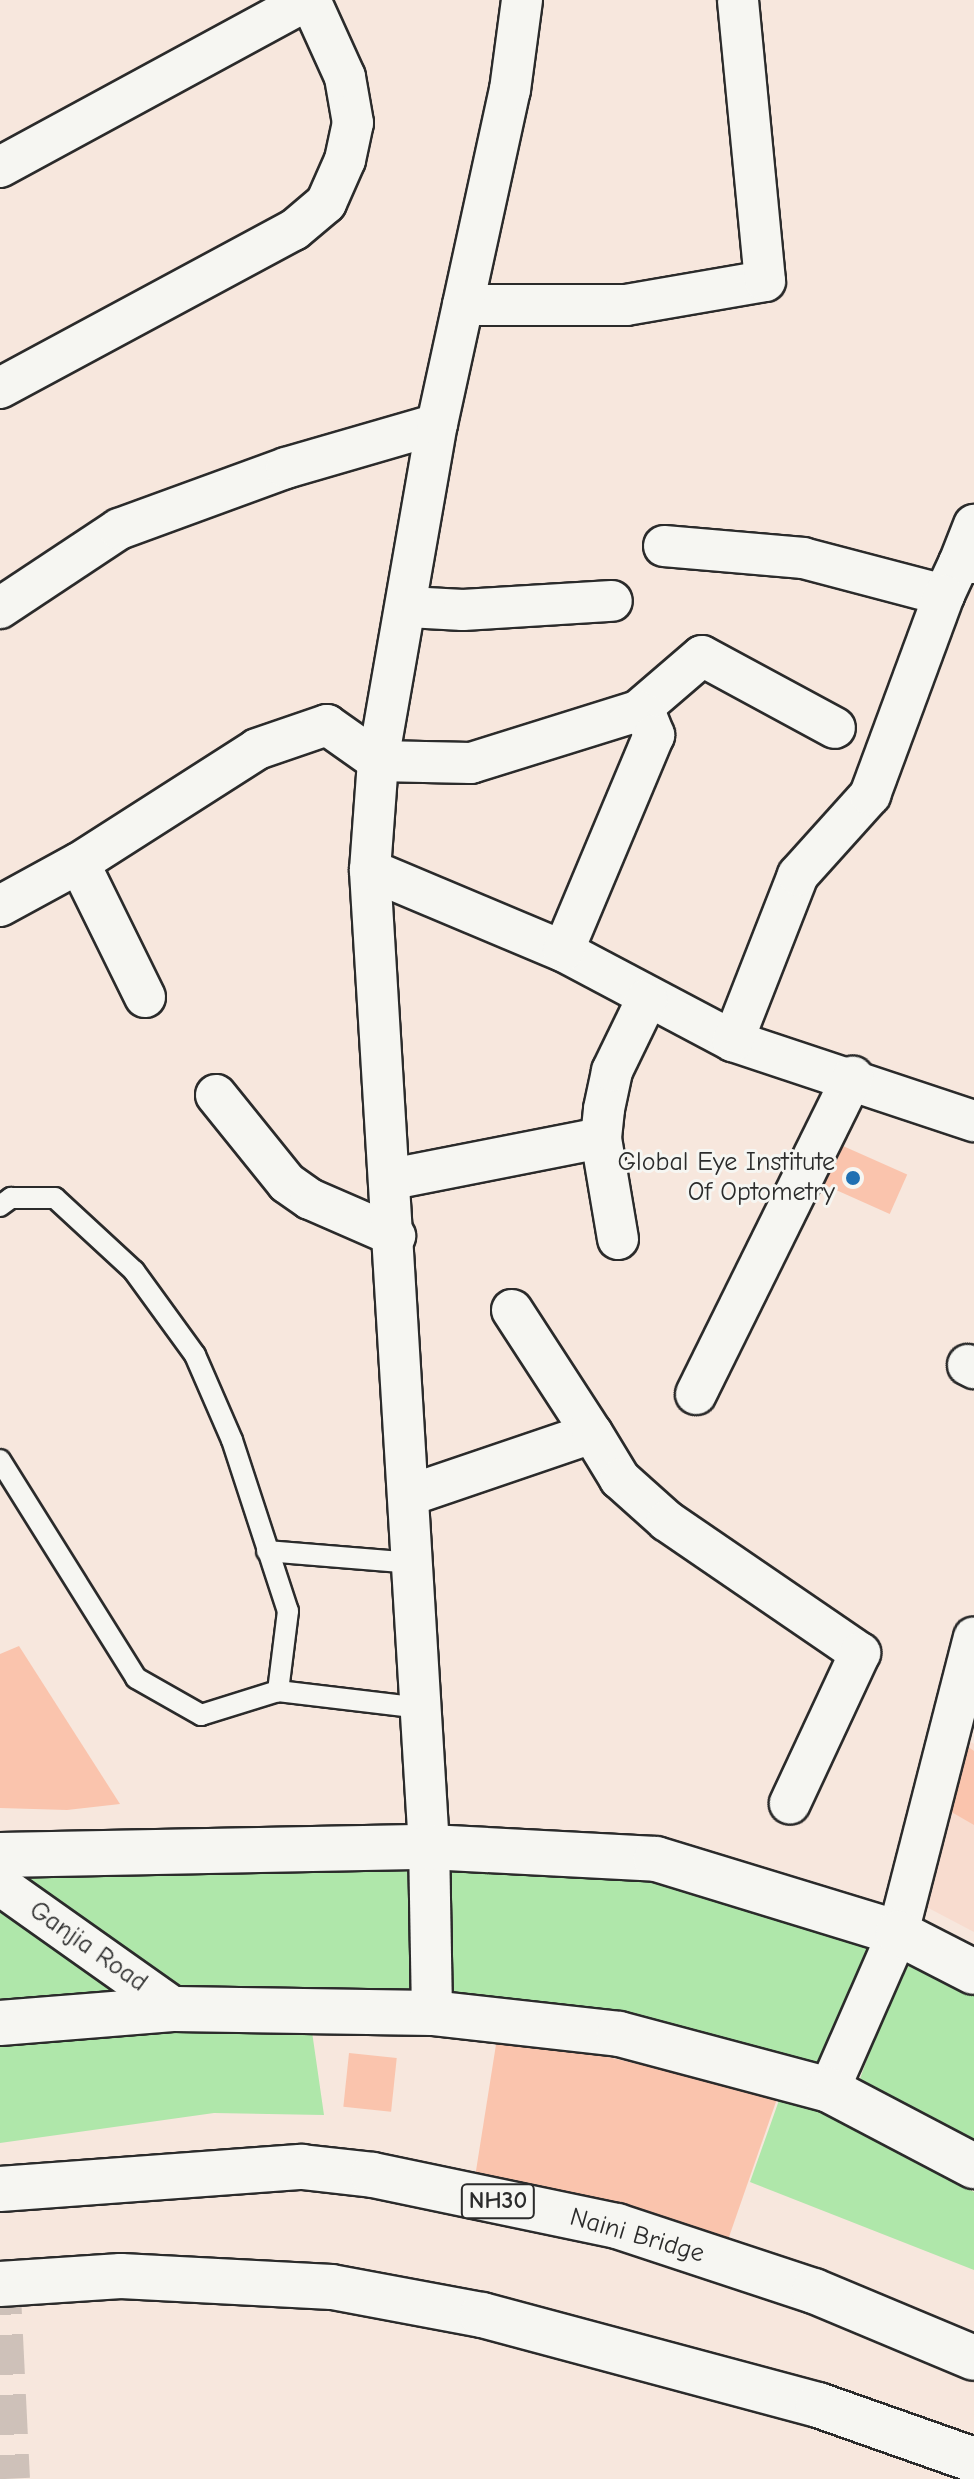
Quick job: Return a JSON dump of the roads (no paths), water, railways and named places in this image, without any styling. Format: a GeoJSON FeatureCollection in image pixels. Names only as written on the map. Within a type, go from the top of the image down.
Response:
{"type":"FeatureCollection","features":[{"type":"Feature","properties":{"kind":"main road"},"geometry":{"type":"LineString","coordinates":[[0,1855],[429,1847],[656,1859],[898,1933],[974,1972]]}},
{"type":"Feature","properties":{"kind":"main road"},"geometry":{"type":"LineString","coordinates":[[0,2023],[175,2009],[432,2013],[619,2034],[829,2090],[974,2166]]}},
{"type":"Feature","properties":{"kind":"main road","name":"Naini Bridge"},"geometry":{"type":"LineString","coordinates":[[0,2189],[302,2167],[373,2175],[617,2226],[814,2291],[974,2358]]}},
{"type":"Feature","properties":{"kind":"main road"},"geometry":{"type":"LineString","coordinates":[[0,2284],[121,2276],[332,2287],[482,2315],[803,2401],[974,2460]]}},
{"type":"Feature","properties":{"kind":"street"},"geometry":{"type":"LineString","coordinates":[[0,167],[309,0],[345,77],[353,123],[345,160],[326,203],[294,230],[0,388]]}},
{"type":"Feature","properties":{"kind":"street"},"geometry":{"type":"LineString","coordinates":[[432,2013],[429,1847],[410,1495],[370,870],[378,761],[408,607],[437,424],[510,90],[522,0]]}},
{"type":"Feature","properties":{"kind":"street"},"geometry":{"type":"LineString","coordinates":[[463,305],[626,305],[765,281],[738,0]]}},
{"type":"Feature","properties":{"kind":"street"},"geometry":{"type":"LineString","coordinates":[[0,608],[119,529],[286,468],[437,424]]}},
{"type":"Feature","properties":{"kind":"street"},"geometry":{"type":"LineString","coordinates":[[733,1041],[798,875],[870,795],[959,574],[974,525]]}},
{"type":"Feature","properties":{"kind":"street"},"geometry":{"type":"LineString","coordinates":[[664,546],[959,574]]}},
{"type":"Feature","properties":{"kind":"street"},"geometry":{"type":"LineString","coordinates":[[408,607],[463,610],[612,601]]}},
{"type":"Feature","properties":{"kind":"street"},"geometry":{"type":"LineString","coordinates":[[0,906],[79,863],[257,749],[327,725],[378,761],[471,763],[638,711],[702,656],[835,728]]}},
{"type":"Feature","properties":{"kind":"street"},"geometry":{"type":"LineString","coordinates":[[563,951],[654,735],[646,715],[638,711]]}},
{"type":"Feature","properties":{"kind":"street"},"geometry":{"type":"LineString","coordinates":[[79,863],[145,997]]}},
{"type":"Feature","properties":{"kind":"street"},"geometry":{"type":"LineString","coordinates":[[370,870],[563,951],[647,999],[733,1041],[853,1077],[974,1121]]}},
{"type":"Feature","properties":{"kind":"street"},"geometry":{"type":"LineString","coordinates":[[618,1239],[601,1138],[612,1071],[647,999]]}},
{"type":"Feature","properties":{"kind":"street"},"geometry":{"type":"LineString","coordinates":[[696,1394],[853,1077]]}},
{"type":"Feature","properties":{"kind":"street"},"geometry":{"type":"LineString","coordinates":[[216,1095],[287,1183],[310,1199],[395,1236]]}},
{"type":"Feature","properties":{"kind":"street"},"geometry":{"type":"LineString","coordinates":[[392,1179],[601,1138]]}},
{"type":"Feature","properties":{"kind":"street"},"geometry":{"type":"LineString","coordinates":[[512,1310],[620,1479],[667,1521],[860,1653],[790,1803]]}},
{"type":"Feature","properties":{"kind":"street"},"geometry":{"type":"LineString","coordinates":[[410,1495],[592,1433]]}},
{"type":"Feature","properties":{"kind":"street"},"geometry":{"type":"LineString","coordinates":[[829,2090],[898,1933],[974,1638]]}},
{"type":"Feature","properties":{"kind":"street","name":"Ganjia Road"},"geometry":{"type":"LineString","coordinates":[[0,1885],[175,2009]]}},
{"type":"Feature","properties":{"kind":"lane"},"geometry":{"type":"LineString","coordinates":[[0,1206],[11,1198],[55,1198],[134,1271],[195,1355],[232,1440],[288,1611],[278,1691]]}},
{"type":"Feature","properties":{"kind":"lane"},"geometry":{"type":"LineString","coordinates":[[0,1460],[136,1678],[201,1715],[278,1691],[421,1708]]}},
{"type":"Feature","properties":{"kind":"lane"},"geometry":{"type":"LineString","coordinates":[[267,1551],[413,1563]]}},
{"type":"Feature","properties":{"kind":"tunnel"},"geometry":{"type":"LineString","coordinates":[[0,2275],[10,2479]]}},
{"type":"Feature","properties":{"kind":"place","name":"Global Eye Institute Of Optometry"},"geometry":{"type":"Point","coordinates":[853,1178]}}]}
